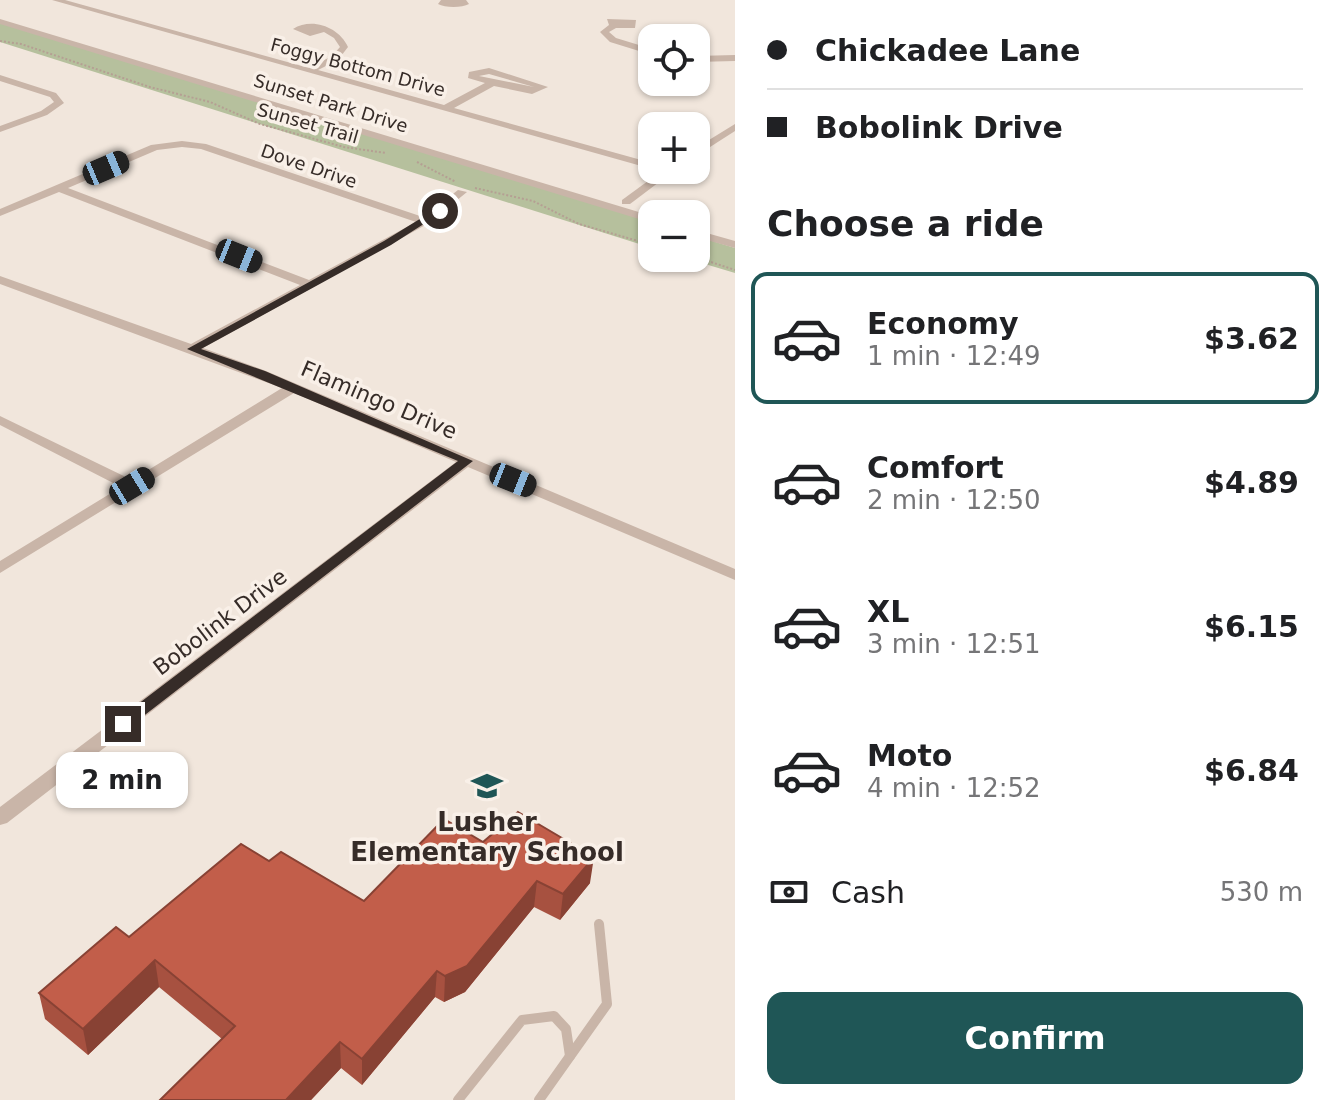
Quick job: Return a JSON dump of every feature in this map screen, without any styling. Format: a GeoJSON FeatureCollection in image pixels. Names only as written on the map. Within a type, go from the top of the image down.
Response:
{"type":"FeatureCollection","features":[{"type":"Feature","properties":{"kind":"street","name":"Foggy Bottom Drive"},"geometry":{"type":"LineString","coordinates":[[56,0],[638,162]]}},
{"type":"Feature","properties":{"kind":"street"},"geometry":{"type":"LineString","coordinates":[[445,0],[441,3],[450,6],[465,4],[461,0]]}},
{"type":"Feature","properties":{"kind":"street","name":"Sunset Park Drive"},"geometry":{"type":"LineString","coordinates":[[0,21],[638,216]]}},
{"type":"Feature","properties":{"kind":"street"},"geometry":{"type":"LineString","coordinates":[[614,26],[604,32],[606,36],[638,47]]}},
{"type":"Feature","properties":{"kind":"street"},"geometry":{"type":"LineString","coordinates":[[310,71],[335,58],[344,47],[340,38],[321,30]]}},
{"type":"Feature","properties":{"kind":"street"},"geometry":{"type":"LineString","coordinates":[[710,59],[735,58]]}},
{"type":"Feature","properties":{"kind":"street"},"geometry":{"type":"LineString","coordinates":[[446,108],[493,83],[532,91],[543,87],[489,71],[471,76],[493,83]]}},
{"type":"Feature","properties":{"kind":"street"},"geometry":{"type":"LineString","coordinates":[[0,78],[53,95],[59,103],[44,113],[0,129]]}},
{"type":"Feature","properties":{"kind":"street"},"geometry":{"type":"LineString","coordinates":[[710,144],[735,127]]}},
{"type":"Feature","properties":{"kind":"street","name":"Dove Drive"},"geometry":{"type":"LineString","coordinates":[[58,188],[155,147],[182,144],[202,146],[425,221]]}},
{"type":"Feature","properties":{"kind":"street"},"geometry":{"type":"LineString","coordinates":[[626,202],[650,184]]}},
{"type":"Feature","properties":{"kind":"street"},"geometry":{"type":"LineString","coordinates":[[0,213],[58,188],[310,284]]}},
{"type":"Feature","properties":{"kind":"street"},"geometry":{"type":"LineString","coordinates":[[192,349],[425,221],[462,192]]}},
{"type":"Feature","properties":{"kind":"street"},"geometry":{"type":"LineString","coordinates":[[710,237],[735,245]]}},
{"type":"Feature","properties":{"kind":"street","name":"Flamingo Drive"},"geometry":{"type":"LineString","coordinates":[[0,280],[292,388],[735,575]]}},
{"type":"Feature","properties":{"kind":"street"},"geometry":{"type":"LineString","coordinates":[[0,568],[292,388]]}},
{"type":"Feature","properties":{"kind":"street"},"geometry":{"type":"LineString","coordinates":[[0,420],[132,486]]}},
{"type":"Feature","properties":{"kind":"street","name":"Bobolink Drive"},"geometry":{"type":"LineString","coordinates":[[0,818],[467,461]]}},
{"type":"Feature","properties":{"kind":"lane"},"geometry":{"type":"LineString","coordinates":[[539,1100],[607,1004],[599,924]]}},
{"type":"Feature","properties":{"kind":"lane"},"geometry":{"type":"LineString","coordinates":[[458,1100],[522,1020],[554,1016],[566,1029],[570,1057]]}},
{"type":"Feature","properties":{"kind":"path","name":"Sunset Trail"},"geometry":{"type":"LineString","coordinates":[[0,41],[21,44],[150,87],[196,98],[260,124],[344,147],[394,155]]}},
{"type":"Feature","properties":{"kind":"path"},"geometry":{"type":"LineString","coordinates":[[406,157],[453,181],[533,201],[579,224],[638,241]]}},
{"type":"Feature","properties":{"kind":"path"},"geometry":{"type":"LineString","coordinates":[[710,262],[735,270]]}},
{"type":"Feature","properties":{"kind":"green space"},"geometry":{"type":"Polygon","coordinates":[[[0,23],[638,218],[638,244],[0,42],[0,23]]]}},
{"type":"Feature","properties":{"kind":"green space"},"geometry":{"type":"Polygon","coordinates":[[[710,240],[735,248],[735,273],[710,266],[710,240]]]}},
{"type":"Feature","properties":{"kind":"building","name":"Lusher Elementary School"},"geometry":{"type":"Polygon","coordinates":[[[518,812],[594,857],[563,894],[537,881],[467,966],[445,976],[437,971],[362,1059],[340,1042],[286,1100],[160,1100],[235,1026],[155,960],[83,1029],[39,993],[116,927],[129,937],[241,844],[269,861],[281,852],[364,901],[444,819],[483,842],[518,812]]]}},
{"type":"Feature","properties":{"kind":"place","name":"Lusher Elementary School"},"geometry":{"type":"Point","coordinates":[487,786]}},
{"type":"Feature","properties":{"kind":"route"},"geometry":{"type":"LineString","coordinates":[[123,724],[467,461],[261,374],[192,349],[440,211]]}}]}
